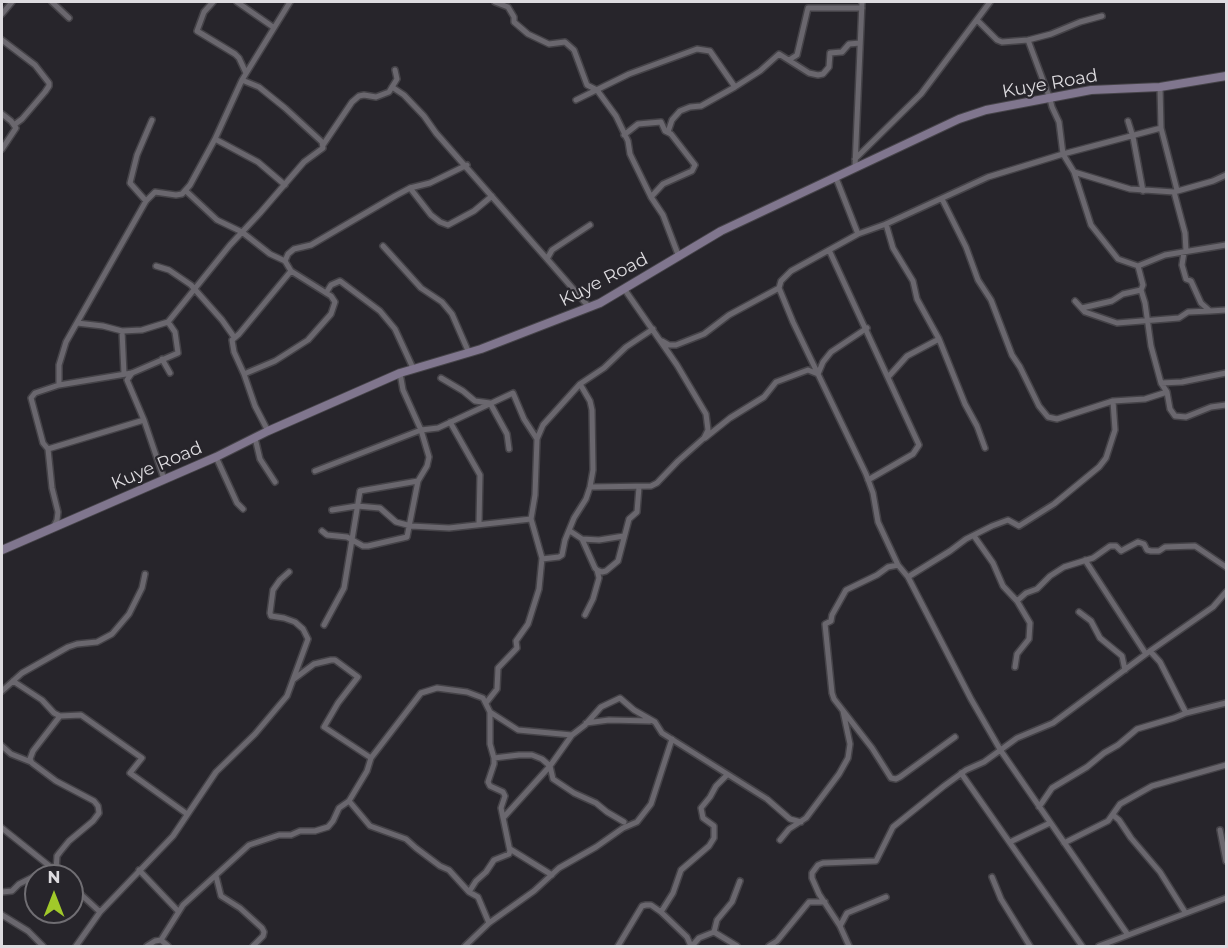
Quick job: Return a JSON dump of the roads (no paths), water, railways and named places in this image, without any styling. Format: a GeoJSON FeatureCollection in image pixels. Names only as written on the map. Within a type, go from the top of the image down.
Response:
{"type":"FeatureCollection","features":[{"type":"Feature","properties":{"kind":"street"},"geometry":{"type":"LineString","coordinates":[[2,14],[12,2]]}},
{"type":"Feature","properties":{"kind":"street"},"geometry":{"type":"LineString","coordinates":[[52,2],[69,18]]}},
{"type":"Feature","properties":{"kind":"street"},"geometry":{"type":"LineString","coordinates":[[213,2],[204,12],[196,31],[235,54],[243,64],[246,73]]}},
{"type":"Feature","properties":{"kind":"street"},"geometry":{"type":"LineString","coordinates":[[237,2],[273,27]]}},
{"type":"Feature","properties":{"kind":"street"},"geometry":{"type":"LineString","coordinates":[[59,385],[59,365],[66,342],[146,201],[155,192],[176,195],[186,191],[215,139],[242,80],[290,2]]}},
{"type":"Feature","properties":{"kind":"street"},"geometry":{"type":"LineString","coordinates":[[495,2],[508,7],[516,25],[528,34],[549,44],[565,42],[574,50],[587,85],[597,90],[616,116],[628,141],[630,154],[651,197],[663,215],[679,257]]}},
{"type":"Feature","properties":{"kind":"street"},"geometry":{"type":"LineString","coordinates":[[855,163],[921,94],[990,2]]}},
{"type":"Feature","properties":{"kind":"street"},"geometry":{"type":"LineString","coordinates":[[789,60],[797,55],[808,8],[862,5],[855,163]]}},
{"type":"Feature","properties":{"kind":"street"},"geometry":{"type":"LineString","coordinates":[[977,20],[997,40],[1002,42],[1028,40],[1051,34],[1102,15]]}},
{"type":"Feature","properties":{"kind":"street"},"geometry":{"type":"LineString","coordinates":[[2,40],[34,65],[49,82],[45,92],[15,125],[15,132],[2,149]]}},
{"type":"Feature","properties":{"kind":"street"},"geometry":{"type":"LineString","coordinates":[[1028,40],[1059,122],[1063,154],[1074,172],[1091,225],[1118,259],[1138,266],[1165,255],[1227,245]]}},
{"type":"Feature","properties":{"kind":"street"},"geometry":{"type":"LineString","coordinates":[[668,132],[672,120],[680,111],[701,106],[735,87],[760,71],[778,54],[809,73],[823,74],[829,67],[830,53],[842,52],[849,44],[860,43]]}},
{"type":"Feature","properties":{"kind":"street"},"geometry":{"type":"LineString","coordinates":[[576,99],[653,64],[697,49],[710,51],[735,87]]}},
{"type":"Feature","properties":{"kind":"street"},"geometry":{"type":"LineString","coordinates":[[77,323],[122,331],[142,330],[168,322],[193,289],[304,162],[323,148],[352,102],[358,96],[384,95],[397,79],[395,70]]}},
{"type":"Feature","properties":{"kind":"street","name":"Kuye Road"},"geometry":{"type":"LineString","coordinates":[[2,550],[216,457],[268,431],[400,373],[469,353],[589,307],[625,290],[721,231],[836,178],[855,163],[959,119],[986,110],[1091,90],[1160,87],[1227,76]]}},
{"type":"Feature","properties":{"kind":"street"},"geometry":{"type":"LineString","coordinates":[[242,80],[259,87],[304,124],[323,145]]}},
{"type":"Feature","properties":{"kind":"street"},"geometry":{"type":"LineString","coordinates":[[392,87],[410,101],[589,307]]}},
{"type":"Feature","properties":{"kind":"street"},"geometry":{"type":"LineString","coordinates":[[1160,87],[1161,128],[1185,233],[1182,265],[1186,279],[1191,281],[1201,303],[1210,311]]}},
{"type":"Feature","properties":{"kind":"street"},"geometry":{"type":"LineString","coordinates":[[2,114],[15,125]]}},
{"type":"Feature","properties":{"kind":"street"},"geometry":{"type":"LineString","coordinates":[[146,201],[130,183],[137,155],[152,120]]}},
{"type":"Feature","properties":{"kind":"street"},"geometry":{"type":"LineString","coordinates":[[1128,121],[1143,191]]}},
{"type":"Feature","properties":{"kind":"street"},"geometry":{"type":"LineString","coordinates":[[624,135],[638,124],[661,122],[665,131],[693,162],[694,168],[663,184],[651,197]]}},
{"type":"Feature","properties":{"kind":"street"},"geometry":{"type":"LineString","coordinates":[[1128,935],[1001,751],[971,699],[908,577],[898,565],[878,522],[867,474],[779,288],[781,281],[791,272],[858,234],[886,224],[988,177],[1161,128]]}},
{"type":"Feature","properties":{"kind":"street"},"geometry":{"type":"LineString","coordinates":[[215,139],[258,162],[285,185]]}},
{"type":"Feature","properties":{"kind":"street"},"geometry":{"type":"LineString","coordinates":[[285,261],[294,249],[311,244],[410,188],[430,183],[467,165]]}},
{"type":"Feature","properties":{"kind":"street"},"geometry":{"type":"LineString","coordinates":[[1074,172],[1143,191],[1175,191],[1214,181],[1227,175]]}},
{"type":"Feature","properties":{"kind":"street"},"geometry":{"type":"LineString","coordinates":[[836,178],[858,234]]}},
{"type":"Feature","properties":{"kind":"street"},"geometry":{"type":"LineString","coordinates":[[410,188],[431,214],[440,222],[448,225],[474,212],[492,196]]}},
{"type":"Feature","properties":{"kind":"street"},"geometry":{"type":"LineString","coordinates":[[186,191],[217,220],[242,232],[270,254],[285,261],[291,271],[333,298],[335,305],[312,336],[275,361],[244,374]]}},
{"type":"Feature","properties":{"kind":"street"},"geometry":{"type":"LineString","coordinates":[[942,199],[966,247],[978,280],[991,300],[1012,356],[1020,367],[1039,406],[1048,417],[1057,419],[1113,401],[1145,399],[1167,392]]}},
{"type":"Feature","properties":{"kind":"street"},"geometry":{"type":"LineString","coordinates":[[886,224],[892,248],[913,281],[921,309],[939,339],[964,404],[977,426],[985,448]]}},
{"type":"Feature","properties":{"kind":"street"},"geometry":{"type":"LineString","coordinates":[[548,259],[552,250],[590,225]]}},
{"type":"Feature","properties":{"kind":"street"},"geometry":{"type":"LineString","coordinates":[[383,246],[421,288],[442,302],[452,314],[469,353]]}},
{"type":"Feature","properties":{"kind":"street"},"geometry":{"type":"LineString","coordinates":[[830,250],[919,445],[913,454],[868,480]]}},
{"type":"Feature","properties":{"kind":"street"},"geometry":{"type":"LineString","coordinates":[[156,266],[176,274],[191,285],[234,337]]}},
{"type":"Feature","properties":{"kind":"street"},"geometry":{"type":"LineString","coordinates":[[1138,266],[1143,285],[1141,290],[1151,346],[1161,383],[1167,392],[1170,409],[1175,416],[1186,417],[1211,407],[1227,405]]}},
{"type":"Feature","properties":{"kind":"street"},"geometry":{"type":"LineString","coordinates":[[268,431],[252,399],[231,343],[291,271]]}},
{"type":"Feature","properties":{"kind":"street"},"geometry":{"type":"LineString","coordinates":[[326,293],[331,285],[340,281],[375,307],[395,329],[413,368]]}},
{"type":"Feature","properties":{"kind":"street"},"geometry":{"type":"LineString","coordinates":[[660,340],[669,345],[676,345],[697,337],[729,315],[779,288]]}},
{"type":"Feature","properties":{"kind":"street"},"geometry":{"type":"LineString","coordinates":[[625,290],[653,328],[706,414],[708,430],[704,438]]}},
{"type":"Feature","properties":{"kind":"street"},"geometry":{"type":"LineString","coordinates":[[1082,308],[1112,301],[1123,294],[1141,290]]}},
{"type":"Feature","properties":{"kind":"street"},"geometry":{"type":"LineString","coordinates":[[1075,301],[1085,312],[1117,323],[1179,318],[1188,312],[1227,310]]}},
{"type":"Feature","properties":{"kind":"street"},"geometry":{"type":"LineString","coordinates":[[53,528],[58,512],[52,488],[48,449],[44,443],[31,398],[35,393],[59,385],[132,373],[178,353],[176,332],[168,322]]}},
{"type":"Feature","properties":{"kind":"street"},"geometry":{"type":"LineString","coordinates":[[486,703],[497,689],[498,668],[517,648],[516,641],[528,624],[538,589],[542,559],[531,519],[535,495],[537,439],[543,425],[579,384],[604,368],[626,346],[653,328]]}},
{"type":"Feature","properties":{"kind":"street"},"geometry":{"type":"LineString","coordinates":[[818,374],[826,356],[867,328]]}},
{"type":"Feature","properties":{"kind":"street"},"geometry":{"type":"LineString","coordinates":[[122,331],[124,374]]}},
{"type":"Feature","properties":{"kind":"street"},"geometry":{"type":"LineString","coordinates":[[889,376],[907,356],[939,339]]}},
{"type":"Feature","properties":{"kind":"street"},"geometry":{"type":"LineString","coordinates":[[162,359],[170,373]]}},
{"type":"Feature","properties":{"kind":"street"},"geometry":{"type":"LineString","coordinates":[[590,487],[651,486],[657,483],[704,438],[730,418],[764,397],[776,382],[808,370],[818,374]]}},
{"type":"Feature","properties":{"kind":"street"},"geometry":{"type":"LineString","coordinates":[[132,373],[127,380],[144,420],[164,479]]}},
{"type":"Feature","properties":{"kind":"street"},"geometry":{"type":"LineString","coordinates":[[322,531],[327,535],[351,539],[363,546],[407,537],[411,526],[418,481],[427,466],[429,457],[422,430],[403,390],[400,373]]}},
{"type":"Feature","properties":{"kind":"street"},"geometry":{"type":"LineString","coordinates":[[1161,383],[1182,382],[1227,373]]}},
{"type":"Feature","properties":{"kind":"street"},"geometry":{"type":"LineString","coordinates":[[441,378],[475,401],[482,404],[489,403]]}},
{"type":"Feature","properties":{"kind":"street"},"geometry":{"type":"LineString","coordinates":[[542,559],[562,555],[574,518],[586,499],[590,487],[593,470],[592,410],[590,401],[579,384]]}},
{"type":"Feature","properties":{"kind":"street"},"geometry":{"type":"LineString","coordinates":[[315,471],[422,430],[438,428],[513,393],[524,419],[537,439]]}},
{"type":"Feature","properties":{"kind":"street"},"geometry":{"type":"LineString","coordinates":[[908,577],[951,551],[966,539],[1008,520],[1019,526],[1054,504],[1099,467],[1106,458],[1115,430],[1113,401]]}},
{"type":"Feature","properties":{"kind":"street"},"geometry":{"type":"LineString","coordinates":[[489,403],[507,434],[509,449]]}},
{"type":"Feature","properties":{"kind":"street"},"geometry":{"type":"LineString","coordinates":[[48,449],[144,420]]}},
{"type":"Feature","properties":{"kind":"street"},"geometry":{"type":"LineString","coordinates":[[450,422],[480,475],[478,523]]}},
{"type":"Feature","properties":{"kind":"street"},"geometry":{"type":"LineString","coordinates":[[255,438],[260,459],[275,482]]}},
{"type":"Feature","properties":{"kind":"street"},"geometry":{"type":"LineString","coordinates":[[216,457],[237,503],[243,509]]}},
{"type":"Feature","properties":{"kind":"street"},"geometry":{"type":"LineString","coordinates":[[324,625],[344,588],[360,491],[418,481]]}},
{"type":"Feature","properties":{"kind":"street"},"geometry":{"type":"LineString","coordinates":[[597,570],[606,571],[618,561],[629,519],[637,512],[639,487]]}},
{"type":"Feature","properties":{"kind":"street"},"geometry":{"type":"LineString","coordinates":[[332,510],[357,506],[380,508],[396,522],[411,526],[449,528],[478,523],[531,519]]}},
{"type":"Feature","properties":{"kind":"street"},"geometry":{"type":"LineString","coordinates":[[570,531],[582,539],[599,540],[624,536]]}},
{"type":"Feature","properties":{"kind":"street"},"geometry":{"type":"LineString","coordinates":[[974,536],[993,563],[1003,586],[1028,618],[1031,632],[1027,643],[1017,654],[1015,668]]}},
{"type":"Feature","properties":{"kind":"street"},"geometry":{"type":"LineString","coordinates":[[582,539],[597,570],[598,584],[585,615]]}},
{"type":"Feature","properties":{"kind":"street"},"geometry":{"type":"LineString","coordinates":[[1017,601],[1026,593],[1037,589],[1050,576],[1064,567],[1102,553],[1110,546],[1116,546],[1121,550],[1138,542],[1151,551],[1159,551],[1165,547],[1195,546],[1227,567]]}},
{"type":"Feature","properties":{"kind":"street"},"geometry":{"type":"LineString","coordinates":[[1085,560],[1148,652],[1160,662],[1186,713]]}},
{"type":"Feature","properties":{"kind":"street"},"geometry":{"type":"LineString","coordinates":[[898,565],[888,567],[846,590],[831,621],[825,624],[832,693],[891,778],[900,777],[955,737]]}},
{"type":"Feature","properties":{"kind":"street"},"geometry":{"type":"LineString","coordinates":[[76,946],[100,912],[173,836],[216,772],[255,734],[287,696],[309,639],[290,620],[271,616],[270,609],[276,584],[289,572]]}},
{"type":"Feature","properties":{"kind":"street"},"geometry":{"type":"LineString","coordinates":[[2,691],[36,665],[68,647],[97,642],[112,634],[129,614],[142,588],[145,574]]}},
{"type":"Feature","properties":{"kind":"street"},"geometry":{"type":"LineString","coordinates":[[849,946],[812,878],[812,873],[818,865],[876,861],[897,823],[961,773],[984,762],[1017,738],[1053,723],[1213,607],[1227,592]]}},
{"type":"Feature","properties":{"kind":"street"},"geometry":{"type":"LineString","coordinates":[[1079,612],[1091,621],[1100,638],[1122,656],[1125,670]]}},
{"type":"Feature","properties":{"kind":"street"},"geometry":{"type":"LineString","coordinates":[[294,679],[314,664],[331,660],[358,677],[338,703],[324,727],[371,758]]}},
{"type":"Feature","properties":{"kind":"street"},"geometry":{"type":"LineString","coordinates":[[13,681],[42,700],[54,713],[60,716],[81,715],[142,758],[130,773],[187,814]]}},
{"type":"Feature","properties":{"kind":"street"},"geometry":{"type":"LineString","coordinates":[[161,940],[178,911],[249,845],[279,835],[291,835],[300,831],[315,831],[328,827],[339,807],[349,801],[367,771],[371,758],[407,710],[421,693],[437,688],[467,692],[483,698],[490,712],[490,744],[494,758],[488,782],[490,786],[503,792],[505,796],[501,808],[510,849],[509,854],[494,860],[469,892]]}},
{"type":"Feature","properties":{"kind":"street"},"geometry":{"type":"LineString","coordinates":[[504,817],[550,766],[572,735],[601,707],[620,698],[634,710],[655,722],[662,733],[767,799],[790,819],[801,822]]}},
{"type":"Feature","properties":{"kind":"street"},"geometry":{"type":"LineString","coordinates":[[1039,807],[1052,788],[1087,767],[1137,729],[1227,703]]}},
{"type":"Feature","properties":{"kind":"street"},"geometry":{"type":"LineString","coordinates":[[780,840],[789,829],[806,818],[839,774],[848,758],[850,744],[842,710]]}},
{"type":"Feature","properties":{"kind":"street"},"geometry":{"type":"LineString","coordinates":[[490,712],[518,730],[572,735]]}},
{"type":"Feature","properties":{"kind":"street"},"geometry":{"type":"LineString","coordinates":[[32,763],[30,759],[33,751],[60,716]]}},
{"type":"Feature","properties":{"kind":"street"},"geometry":{"type":"LineString","coordinates":[[586,723],[639,719],[655,722]]}},
{"type":"Feature","properties":{"kind":"street"},"geometry":{"type":"LineString","coordinates":[[465,946],[489,923],[534,891],[552,875],[624,825],[637,822],[651,804],[672,739]]}},
{"type":"Feature","properties":{"kind":"street"},"geometry":{"type":"LineString","coordinates":[[2,746],[11,754],[32,763],[66,787],[94,801],[99,809],[93,821],[69,841],[60,852],[56,864]]}},
{"type":"Feature","properties":{"kind":"street"},"geometry":{"type":"LineString","coordinates":[[494,758],[519,754],[542,759],[550,766],[553,779],[574,793],[596,803],[624,825]]}},
{"type":"Feature","properties":{"kind":"street"},"geometry":{"type":"LineString","coordinates":[[1064,843],[1108,821],[1120,804],[1152,786],[1227,765]]}},
{"type":"Feature","properties":{"kind":"street"},"geometry":{"type":"LineString","coordinates":[[961,773],[1082,946]]}},
{"type":"Feature","properties":{"kind":"street"},"geometry":{"type":"LineString","coordinates":[[662,912],[673,893],[681,870],[709,846],[714,838],[714,826],[703,818],[701,808],[726,775]]}},
{"type":"Feature","properties":{"kind":"street"},"geometry":{"type":"LineString","coordinates":[[349,801],[370,826],[406,839],[416,849],[448,870],[469,892],[478,897],[489,923]]}},
{"type":"Feature","properties":{"kind":"street"},"geometry":{"type":"LineString","coordinates":[[1113,815],[1160,872],[1185,912]]}},
{"type":"Feature","properties":{"kind":"street"},"geometry":{"type":"LineString","coordinates":[[1010,842],[1050,823]]}},
{"type":"Feature","properties":{"kind":"street"},"geometry":{"type":"LineString","coordinates":[[2,828],[48,864]]}},
{"type":"Feature","properties":{"kind":"street"},"geometry":{"type":"LineString","coordinates":[[1220,830],[1227,861]]}},
{"type":"Feature","properties":{"kind":"street"},"geometry":{"type":"LineString","coordinates":[[510,849],[552,875]]}},
{"type":"Feature","properties":{"kind":"street"},"geometry":{"type":"LineString","coordinates":[[139,870],[178,911]]}},
{"type":"Feature","properties":{"kind":"street"},"geometry":{"type":"LineString","coordinates":[[216,876],[221,896],[240,908],[262,928],[263,936],[253,946]]}},
{"type":"Feature","properties":{"kind":"street"},"geometry":{"type":"LineString","coordinates":[[992,877],[1001,899],[1030,946]]}},
{"type":"Feature","properties":{"kind":"street"},"geometry":{"type":"LineString","coordinates":[[714,932],[717,920],[732,902],[740,881]]}},
{"type":"Feature","properties":{"kind":"street"},"geometry":{"type":"LineString","coordinates":[[2,892],[12,891],[24,882]]}},
{"type":"Feature","properties":{"kind":"street"},"geometry":{"type":"LineString","coordinates":[[814,902],[819,894]]}},
{"type":"Feature","properties":{"kind":"street"},"geometry":{"type":"LineString","coordinates":[[84,897],[100,912]]}},
{"type":"Feature","properties":{"kind":"street"},"geometry":{"type":"LineString","coordinates":[[840,926],[847,913],[886,897]]}},
{"type":"Feature","properties":{"kind":"street"},"geometry":{"type":"LineString","coordinates":[[1100,946],[1227,898]]}},
{"type":"Feature","properties":{"kind":"street"},"geometry":{"type":"LineString","coordinates":[[769,946],[777,941],[809,902],[825,902]]}},
{"type":"Feature","properties":{"kind":"street"},"geometry":{"type":"LineString","coordinates":[[618,946],[642,906],[651,905],[662,912],[687,937],[692,946],[699,938]]}},
{"type":"Feature","properties":{"kind":"street"},"geometry":{"type":"LineString","coordinates":[[2,915],[28,931],[43,946]]}},
{"type":"Feature","properties":{"kind":"street"},"geometry":{"type":"LineString","coordinates":[[687,937],[699,938],[714,932]]}},
{"type":"Feature","properties":{"kind":"street"},"geometry":{"type":"LineString","coordinates":[[714,932],[737,946]]}},
{"type":"Feature","properties":{"kind":"street"},"geometry":{"type":"LineString","coordinates":[[147,946],[161,940]]}},
{"type":"Feature","properties":{"kind":"street"},"geometry":{"type":"LineString","coordinates":[[161,940],[168,946]]}}]}
